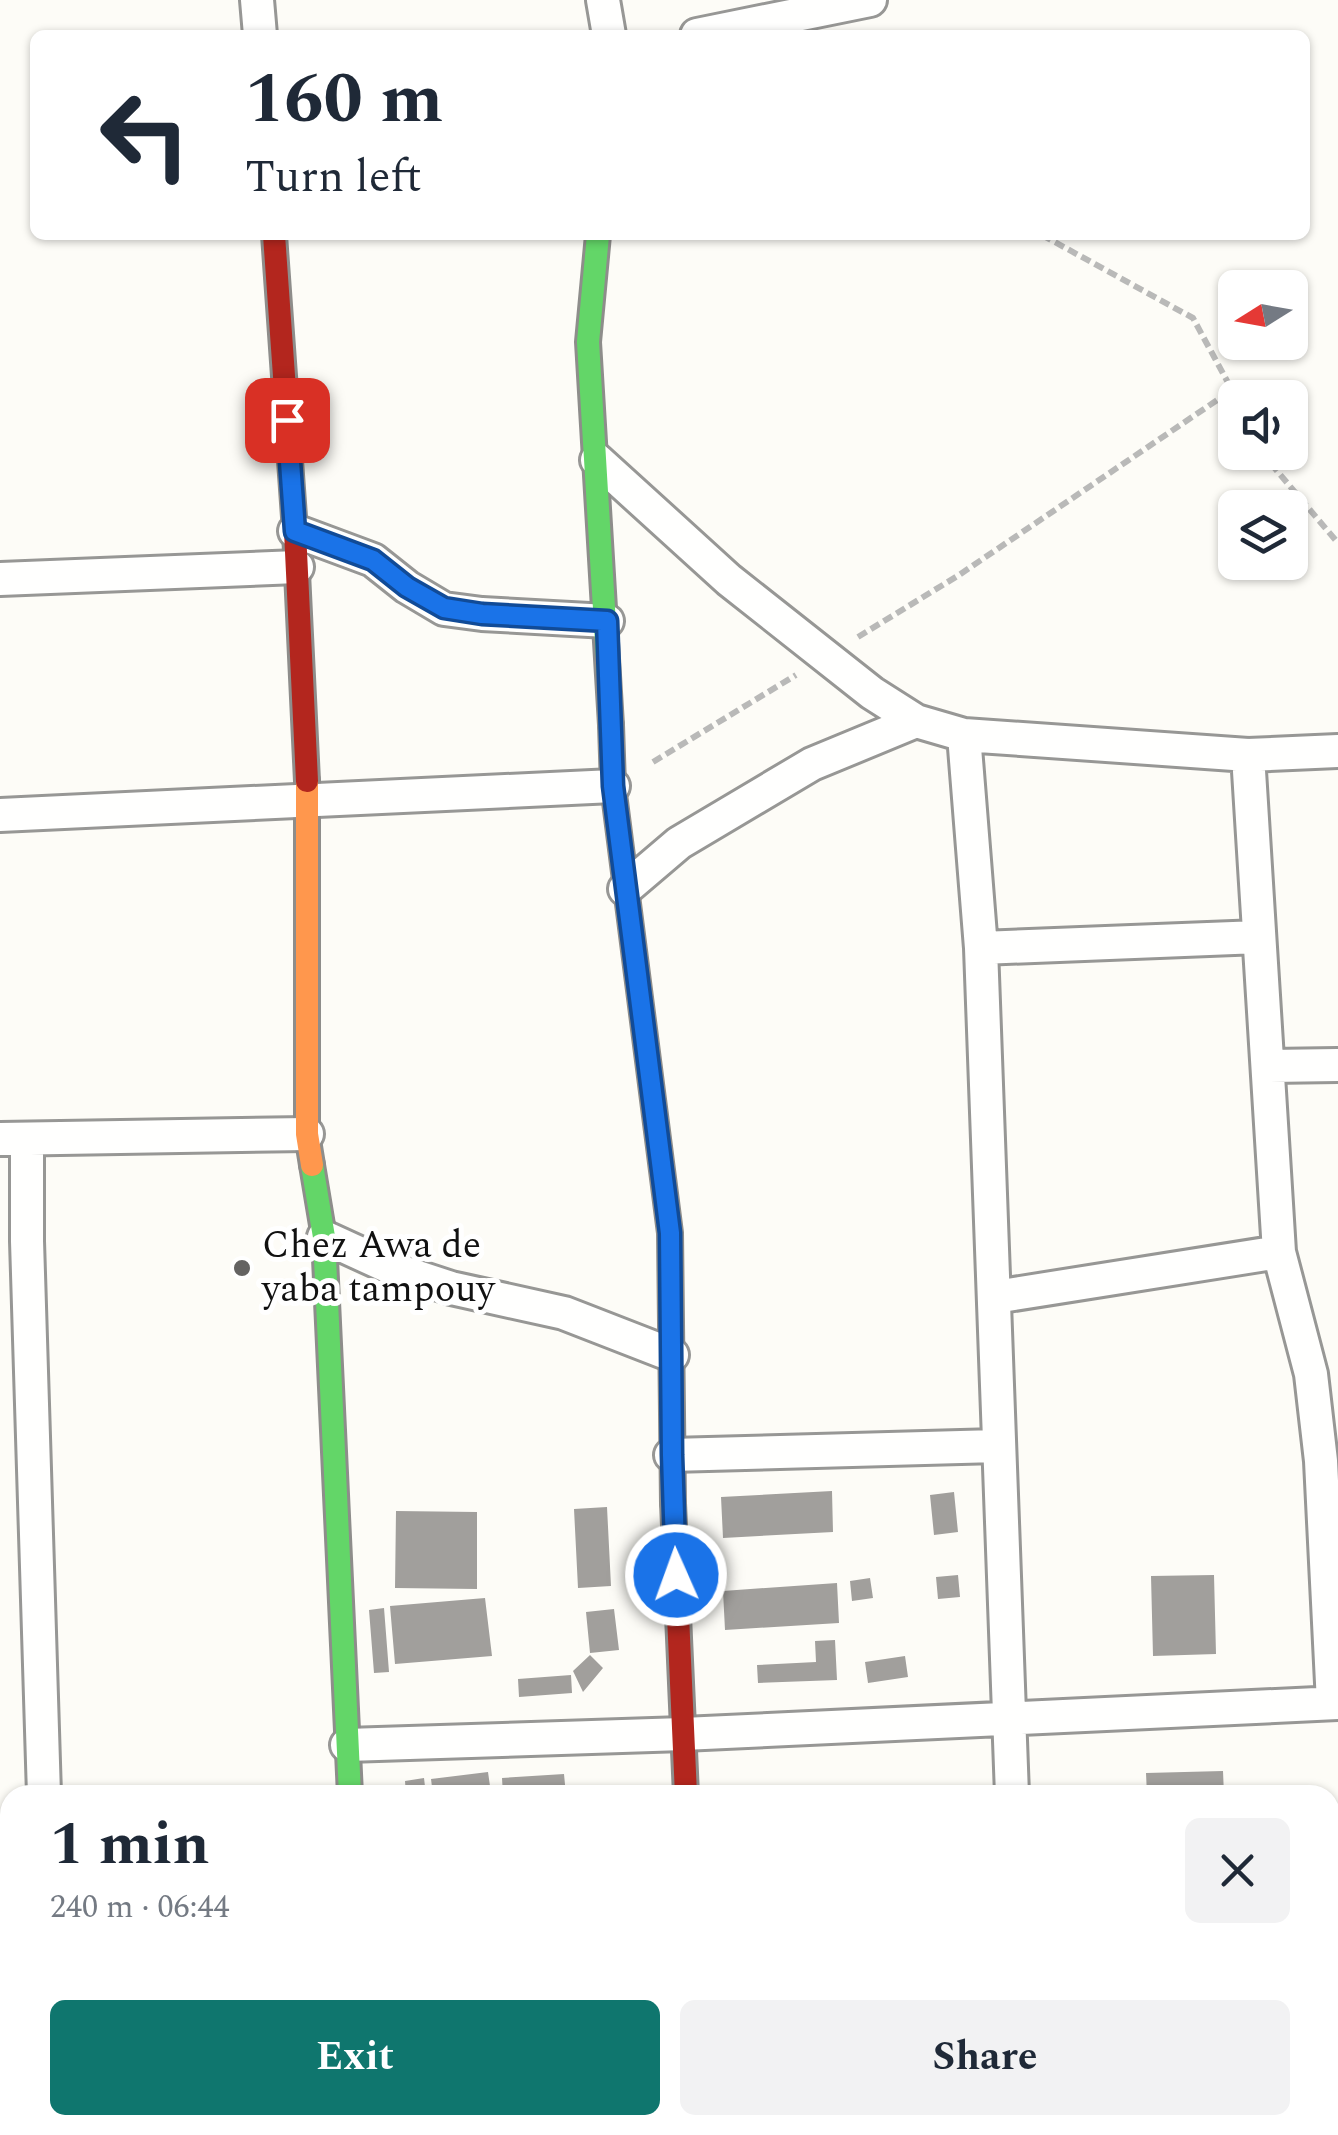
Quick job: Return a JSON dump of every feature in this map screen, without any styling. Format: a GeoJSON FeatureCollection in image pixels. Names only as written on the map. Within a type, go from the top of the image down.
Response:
{"type":"FeatureCollection","features":[{"type":"Feature","properties":{"kind":"street"},"geometry":{"type":"LineString","coordinates":[[258,0],[260,30]]}},
{"type":"Feature","properties":{"kind":"street"},"geometry":{"type":"LineString","coordinates":[[604,0],[608,30]]}},
{"type":"Feature","properties":{"kind":"street"},"geometry":{"type":"LineString","coordinates":[[722,30],[870,0]]}},
{"type":"Feature","properties":{"kind":"street"},"geometry":{"type":"LineString","coordinates":[[274,240],[295,531],[308,801],[307,1134],[324,1237],[350,1785]]}},
{"type":"Feature","properties":{"kind":"street"},"geometry":{"type":"LineString","coordinates":[[598,240],[588,342],[607,621],[613,786],[670,1233],[672,1455],[686,1785]]}},
{"type":"Feature","properties":{"kind":"street"},"geometry":{"type":"LineString","coordinates":[[597,460],[729,580],[872,693],[916,721],[964,735],[1248,755],[1338,751]]}},
{"type":"Feature","properties":{"kind":"street"},"geometry":{"type":"LineString","coordinates":[[295,531],[373,560],[407,587],[444,608],[607,621]]}},
{"type":"Feature","properties":{"kind":"street"},"geometry":{"type":"LineString","coordinates":[[0,579],[297,566]]}},
{"type":"Feature","properties":{"kind":"street"},"geometry":{"type":"LineString","coordinates":[[626,889],[679,842],[812,764],[916,721]]}},
{"type":"Feature","properties":{"kind":"street"},"geometry":{"type":"LineString","coordinates":[[964,735],[981,948],[1012,1785]]}},
{"type":"Feature","properties":{"kind":"street"},"geometry":{"type":"LineString","coordinates":[[348,1745],[683,1734],[1335,1702],[1321,1462],[1326,1406],[1310,1374],[1280,1252],[1248,755]]}},
{"type":"Feature","properties":{"kind":"street"},"geometry":{"type":"LineString","coordinates":[[0,815],[613,786]]}},
{"type":"Feature","properties":{"kind":"street"},"geometry":{"type":"LineString","coordinates":[[981,948],[1259,938]]}},
{"type":"Feature","properties":{"kind":"street"},"geometry":{"type":"LineString","coordinates":[[1268,1066],[1338,1065]]}},
{"type":"Feature","properties":{"kind":"street"},"geometry":{"type":"LineString","coordinates":[[44,1785],[27,1241],[14,1139],[307,1134]]}},
{"type":"Feature","properties":{"kind":"street"},"geometry":{"type":"LineString","coordinates":[[324,1237],[396,1270],[451,1288],[564,1314],[672,1354]]}},
{"type":"Feature","properties":{"kind":"street"},"geometry":{"type":"LineString","coordinates":[[994,1297],[1280,1252]]}},
{"type":"Feature","properties":{"kind":"street"},"geometry":{"type":"LineString","coordinates":[[672,1455],[997,1446]]}},
{"type":"Feature","properties":{"kind":"path"},"geometry":{"type":"LineString","coordinates":[[1051,240],[1193,318],[1227,380]]}},
{"type":"Feature","properties":{"kind":"path"},"geometry":{"type":"LineString","coordinates":[[613,786],[959,575],[1218,399]]}},
{"type":"Feature","properties":{"kind":"path"},"geometry":{"type":"LineString","coordinates":[[1276,470],[1338,543]]}},
{"type":"Feature","properties":{"kind":"building"},"geometry":{"type":"Polygon","coordinates":[[[832,1491],[833,1532],[723,1538],[721,1497],[832,1491]]]}},
{"type":"Feature","properties":{"kind":"building"},"geometry":{"type":"Polygon","coordinates":[[[954,1492],[958,1532],[934,1535],[930,1495],[954,1492]]]}},
{"type":"Feature","properties":{"kind":"building"},"geometry":{"type":"Polygon","coordinates":[[[607,1507],[611,1586],[578,1588],[574,1509],[607,1507]]]}},
{"type":"Feature","properties":{"kind":"building"},"geometry":{"type":"Polygon","coordinates":[[[396,1511],[477,1512],[477,1589],[395,1588],[396,1511]]]}},
{"type":"Feature","properties":{"kind":"building"},"geometry":{"type":"Polygon","coordinates":[[[958,1575],[960,1597],[938,1599],[936,1577],[958,1575]]]}},
{"type":"Feature","properties":{"kind":"building"},"geometry":{"type":"Polygon","coordinates":[[[1214,1575],[1216,1654],[1153,1656],[1151,1576],[1214,1575]]]}},
{"type":"Feature","properties":{"kind":"building"},"geometry":{"type":"Polygon","coordinates":[[[870,1578],[873,1598],[852,1601],[850,1581],[870,1578]]]}},
{"type":"Feature","properties":{"kind":"building"},"geometry":{"type":"Polygon","coordinates":[[[837,1583],[839,1623],[725,1630],[723,1591],[837,1583]]]}},
{"type":"Feature","properties":{"kind":"building"},"geometry":{"type":"Polygon","coordinates":[[[485,1598],[492,1656],[395,1664],[390,1606],[485,1598]]]}},
{"type":"Feature","properties":{"kind":"building"},"geometry":{"type":"Polygon","coordinates":[[[384,1608],[389,1672],[374,1673],[369,1610],[384,1608]]]}},
{"type":"Feature","properties":{"kind":"building"},"geometry":{"type":"Polygon","coordinates":[[[614,1609],[619,1650],[590,1653],[586,1612],[614,1609]]]}},
{"type":"Feature","properties":{"kind":"building"},"geometry":{"type":"Polygon","coordinates":[[[835,1640],[837,1680],[758,1683],[757,1665],[816,1662],[815,1641],[835,1640]]]}},
{"type":"Feature","properties":{"kind":"building"},"geometry":{"type":"Polygon","coordinates":[[[590,1655],[603,1668],[583,1692],[573,1671],[590,1655]]]}},
{"type":"Feature","properties":{"kind":"building"},"geometry":{"type":"Polygon","coordinates":[[[905,1656],[908,1677],[868,1683],[865,1662],[905,1656]]]}},
{"type":"Feature","properties":{"kind":"building"},"geometry":{"type":"Polygon","coordinates":[[[571,1675],[572,1693],[519,1697],[518,1679],[571,1675]]]}},
{"type":"Feature","properties":{"kind":"building"},"geometry":{"type":"Polygon","coordinates":[[[1223,1771],[1224,1785],[1147,1785],[1146,1773],[1223,1771]]]}},
{"type":"Feature","properties":{"kind":"building"},"geometry":{"type":"Polygon","coordinates":[[[488,1772],[490,1785],[432,1785],[431,1779],[488,1772]]]}},
{"type":"Feature","properties":{"kind":"building"},"geometry":{"type":"Polygon","coordinates":[[[564,1774],[565,1785],[502,1785],[502,1778],[564,1774]]]}},
{"type":"Feature","properties":{"kind":"building"},"geometry":{"type":"Polygon","coordinates":[[[424,1778],[425,1785],[405,1785],[405,1781],[424,1778]]]}},
{"type":"Feature","properties":{"kind":"traffic: fast"},"geometry":{"type":"LineString","coordinates":[[598,240],[588,342],[611,725]]}},
{"type":"Feature","properties":{"kind":"traffic: fast"},"geometry":{"type":"LineString","coordinates":[[312,1165],[324,1237],[350,1785]]}},
{"type":"Feature","properties":{"kind":"traffic: slow"},"geometry":{"type":"LineString","coordinates":[[611,725],[613,786],[670,1233],[673,1503]]}},
{"type":"Feature","properties":{"kind":"traffic: slow"},"geometry":{"type":"LineString","coordinates":[[307,781],[307,1134],[312,1165]]}},
{"type":"Feature","properties":{"kind":"traffic: jam"},"geometry":{"type":"LineString","coordinates":[[274,240],[295,531],[307,781]]}},
{"type":"Feature","properties":{"kind":"traffic: jam"},"geometry":{"type":"LineString","coordinates":[[673,1503],[686,1785]]}},
{"type":"Feature","properties":{"kind":"place","name":"Chez Awa de yaba tampouy"},"geometry":{"type":"Point","coordinates":[242,1268]}},
{"type":"Feature","properties":{"kind":"route"},"geometry":{"type":"LineString","coordinates":[[287,420],[295,531],[373,560],[407,587],[444,608],[607,621],[613,786],[670,1233],[676,1575]]}}]}
